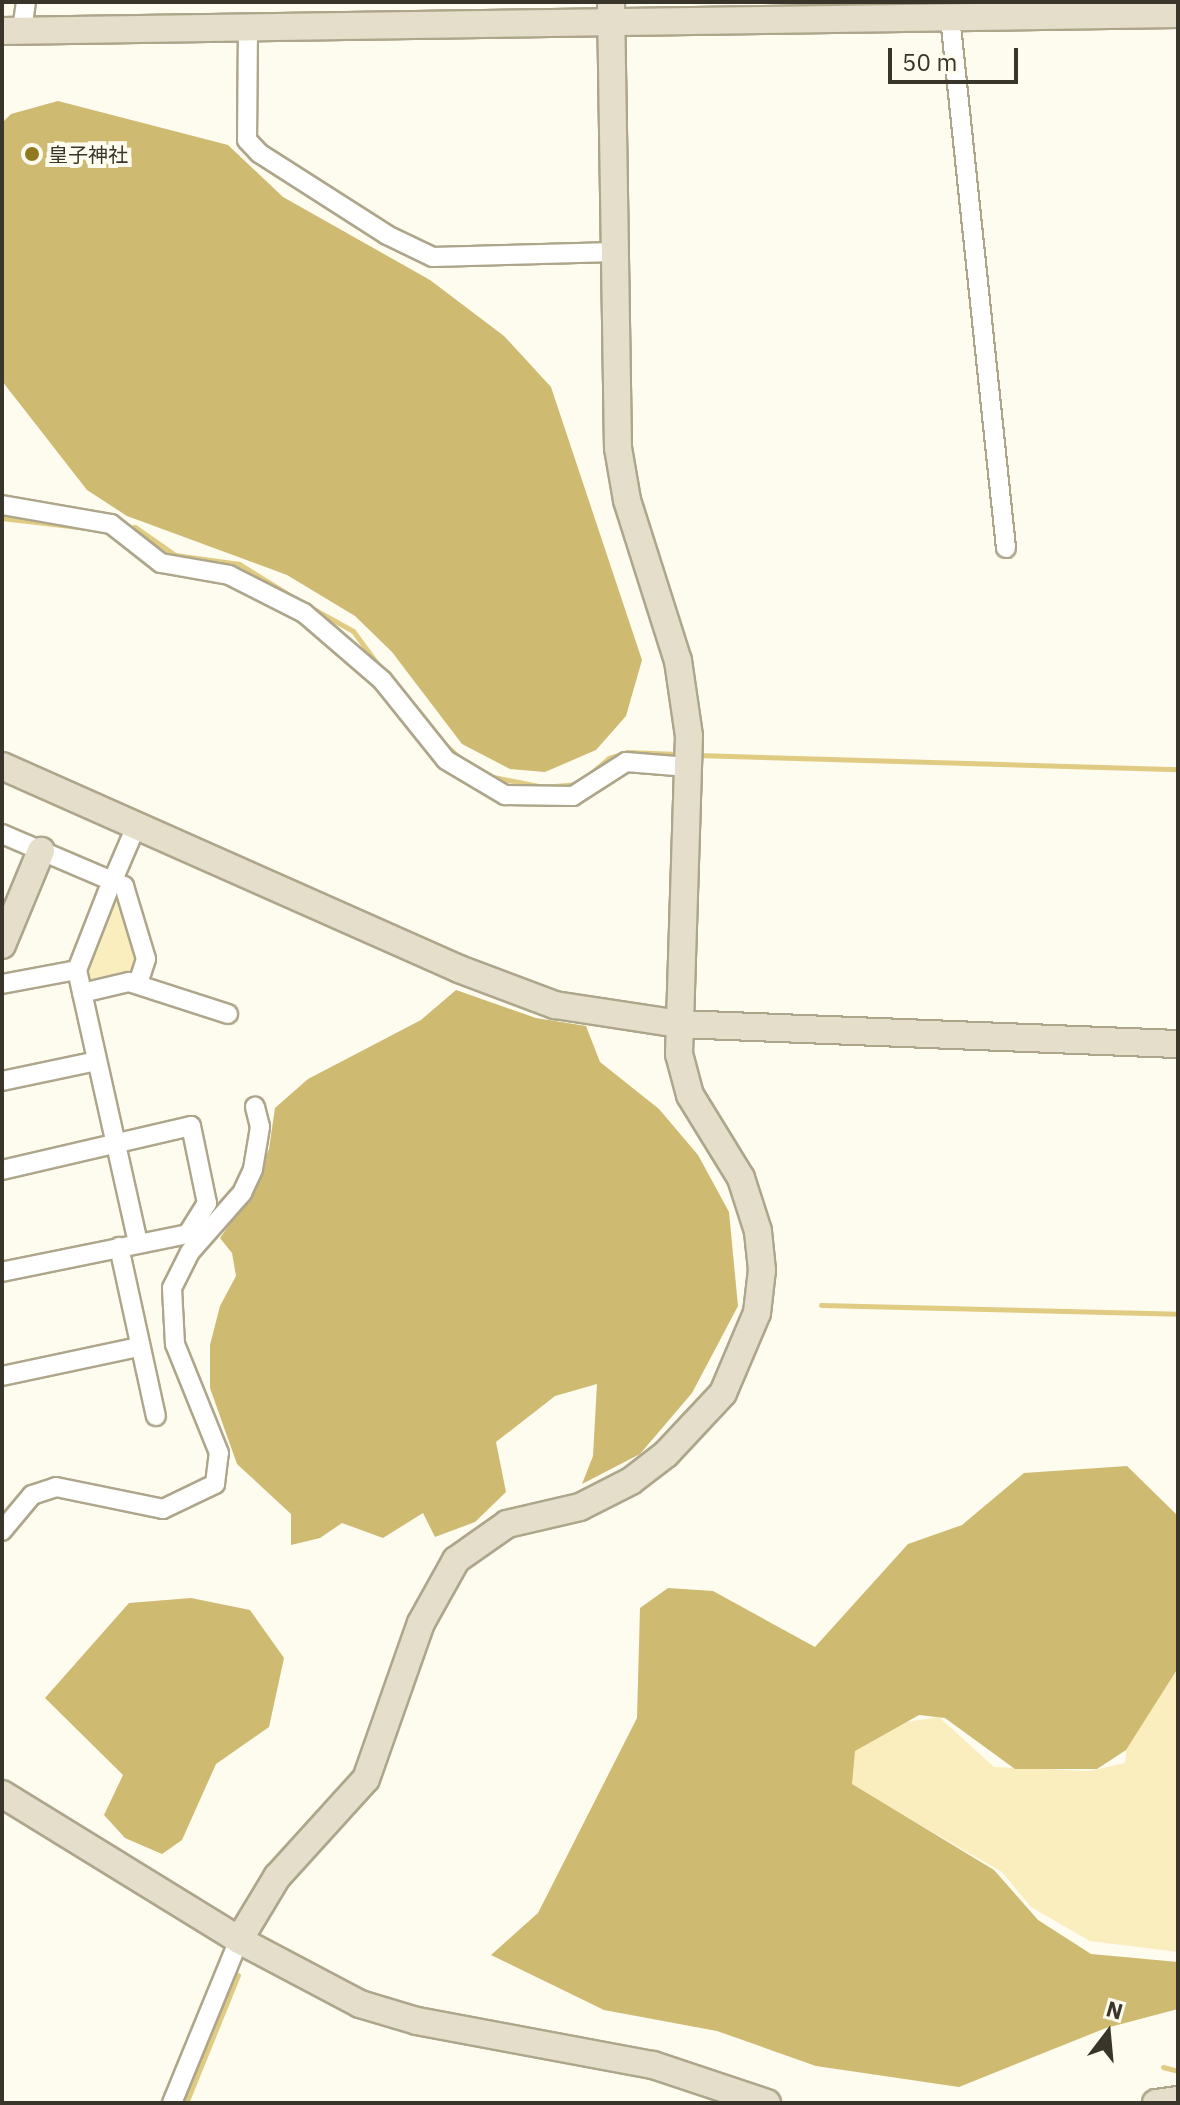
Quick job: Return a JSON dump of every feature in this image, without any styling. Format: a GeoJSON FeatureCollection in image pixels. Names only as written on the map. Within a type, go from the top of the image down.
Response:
{"type":"FeatureCollection","features":[{"type":"Feature","properties":{"kind":"street"},"geometry":{"type":"LineString","coordinates":[[26,2],[12,30],[248,27],[610,12],[950,17],[1178,14]]}},
{"type":"Feature","properties":{"kind":"street"},"geometry":{"type":"LineString","coordinates":[[172,2103],[239,1940],[277,1877],[366,1779],[421,1623],[456,1560],[507,1524],[580,1507],[631,1481],[699,1424],[739,1365],[757,1313],[762,1270],[758,1231],[741,1178],[690,1095],[679,1054],[689,758],[678,661],[627,500],[618,448],[610,12]]}},
{"type":"Feature","properties":{"kind":"street"},"geometry":{"type":"LineString","coordinates":[[950,17],[1006,548]]}},
{"type":"Feature","properties":{"kind":"street"},"geometry":{"type":"LineString","coordinates":[[248,27],[247,140],[259,153],[387,235],[433,257],[614,252]]}},
{"type":"Feature","properties":{"kind":"street"},"geometry":{"type":"LineString","coordinates":[[2,505],[111,524],[161,563],[229,575],[304,613],[382,680],[446,760],[505,795],[573,796],[626,762],[689,758]]}},
{"type":"Feature","properties":{"kind":"street"},"geometry":{"type":"LineString","coordinates":[[2,766],[459,969],[555,1005],[679,1024],[1178,1044]]}},
{"type":"Feature","properties":{"kind":"street"},"geometry":{"type":"LineString","coordinates":[[137,824],[77,970],[138,1242]]}},
{"type":"Feature","properties":{"kind":"street"},"geometry":{"type":"LineString","coordinates":[[2,834],[110,885],[124,886],[146,959],[138,984]]}},
{"type":"Feature","properties":{"kind":"street"},"geometry":{"type":"LineString","coordinates":[[3,938],[41,851]]}},
{"type":"Feature","properties":{"kind":"street"},"geometry":{"type":"LineString","coordinates":[[2,984],[77,970]]}},
{"type":"Feature","properties":{"kind":"street"},"geometry":{"type":"LineString","coordinates":[[82,993],[138,984],[228,1014]]}},
{"type":"Feature","properties":{"kind":"street"},"geometry":{"type":"LineString","coordinates":[[2,1081],[97,1061]]}},
{"type":"Feature","properties":{"kind":"street"},"geometry":{"type":"LineString","coordinates":[[2,1531],[32,1495],[56,1487],[163,1509],[215,1484],[219,1453],[175,1344],[172,1288],[190,1252],[242,1193],[253,1169],[260,1127],[255,1107]]}},
{"type":"Feature","properties":{"kind":"street"},"geometry":{"type":"LineString","coordinates":[[2,1170],[191,1126],[207,1203],[188,1234],[2,1272]]}},
{"type":"Feature","properties":{"kind":"street"},"geometry":{"type":"LineString","coordinates":[[119,1247],[156,1416]]}},
{"type":"Feature","properties":{"kind":"street"},"geometry":{"type":"LineString","coordinates":[[2,1376],[139,1347]]}},
{"type":"Feature","properties":{"kind":"street"},"geometry":{"type":"LineString","coordinates":[[2,1794],[239,1940],[360,2004],[417,2021],[653,2065],[767,2103]]}},
{"type":"Feature","properties":{"kind":"street"},"geometry":{"type":"LineString","coordinates":[[1156,2103],[1178,2100]]}},
{"type":"Feature","properties":{"kind":"shaded area"},"geometry":{"type":"Polygon","coordinates":[[[58,101],[228,145],[283,197],[430,280],[504,336],[551,387],[642,660],[626,716],[596,750],[545,772],[510,769],[462,744],[392,652],[355,616],[287,575],[127,516],[87,490],[2,381],[2,123],[11,114],[58,101]]]}},
{"type":"Feature","properties":{"kind":"shaded area"},"geometry":{"type":"Polygon","coordinates":[[[116,891],[140,958],[136,969],[88,980],[85,969],[116,891]]]}},
{"type":"Feature","properties":{"kind":"shaded area"},"geometry":{"type":"Polygon","coordinates":[[[456,990],[536,1018],[586,1026],[600,1062],[659,1109],[698,1155],[729,1212],[738,1306],[692,1393],[640,1454],[582,1484],[593,1456],[597,1384],[555,1396],[496,1442],[506,1492],[475,1522],[435,1537],[423,1513],[383,1538],[342,1523],[320,1538],[291,1545],[291,1514],[237,1464],[210,1388],[210,1345],[220,1306],[236,1276],[232,1253],[220,1238],[249,1196],[269,1149],[275,1108],[308,1079],[421,1020],[456,990]]]}},
{"type":"Feature","properties":{"kind":"shaded area"},"geometry":{"type":"Polygon","coordinates":[[[1127,1466],[1178,1516],[1178,1668],[1126,1750],[1097,1769],[1015,1769],[945,1718],[919,1715],[855,1751],[852,1784],[994,1870],[1038,1920],[1091,1954],[1178,1962],[1178,2009],[1106,2028],[959,2087],[816,2066],[717,2031],[604,2010],[491,1955],[538,1913],[637,1718],[640,1608],[668,1588],[713,1591],[815,1647],[908,1544],[962,1525],[1024,1473],[1127,1466]]]}},
{"type":"Feature","properties":{"kind":"shaded area"},"geometry":{"type":"Polygon","coordinates":[[[191,1598],[250,1610],[284,1658],[269,1727],[216,1764],[182,1840],[162,1854],[125,1838],[104,1815],[123,1775],[45,1698],[129,1603],[191,1598]]]}},
{"type":"Feature","properties":{"kind":"shaded area"},"geometry":{"type":"Polygon","coordinates":[[[1178,1657],[1178,1952],[1090,1941],[1031,1907],[1002,1872],[835,1776],[827,1752],[886,1725],[939,1717],[994,1767],[1090,1771],[1125,1763],[1130,1715],[1178,1657]]]}},
{"type":"Feature","properties":{"kind":"waterway"},"geometry":{"type":"LineString","coordinates":[[2,518],[112,531]]}},
{"type":"Feature","properties":{"kind":"waterway"},"geometry":{"type":"LineString","coordinates":[[126,529],[135,527],[175,555],[239,564],[296,599]]}},
{"type":"Feature","properties":{"kind":"waterway"},"geometry":{"type":"LineString","coordinates":[[308,606],[353,631],[381,669]]}},
{"type":"Feature","properties":{"kind":"waterway"},"geometry":{"type":"LineString","coordinates":[[441,741],[463,761]]}},
{"type":"Feature","properties":{"kind":"waterway"},"geometry":{"type":"LineString","coordinates":[[493,777],[543,787],[578,784],[609,758],[627,752],[678,754]]}},
{"type":"Feature","properties":{"kind":"waterway"},"geometry":{"type":"LineString","coordinates":[[696,755],[1178,769]]}},
{"type":"Feature","properties":{"kind":"waterway"},"geometry":{"type":"LineString","coordinates":[[821,1305],[1178,1314]]}},
{"type":"Feature","properties":{"kind":"waterway"},"geometry":{"type":"LineString","coordinates":[[186,2103],[238,1975]]}},
{"type":"Feature","properties":{"kind":"waterway"},"geometry":{"type":"LineString","coordinates":[[1163,2067],[1178,2071]]}},
{"type":"Feature","properties":{"kind":"place","name":"皇子神社"},"geometry":{"type":"Point","coordinates":[32,154]}}]}
